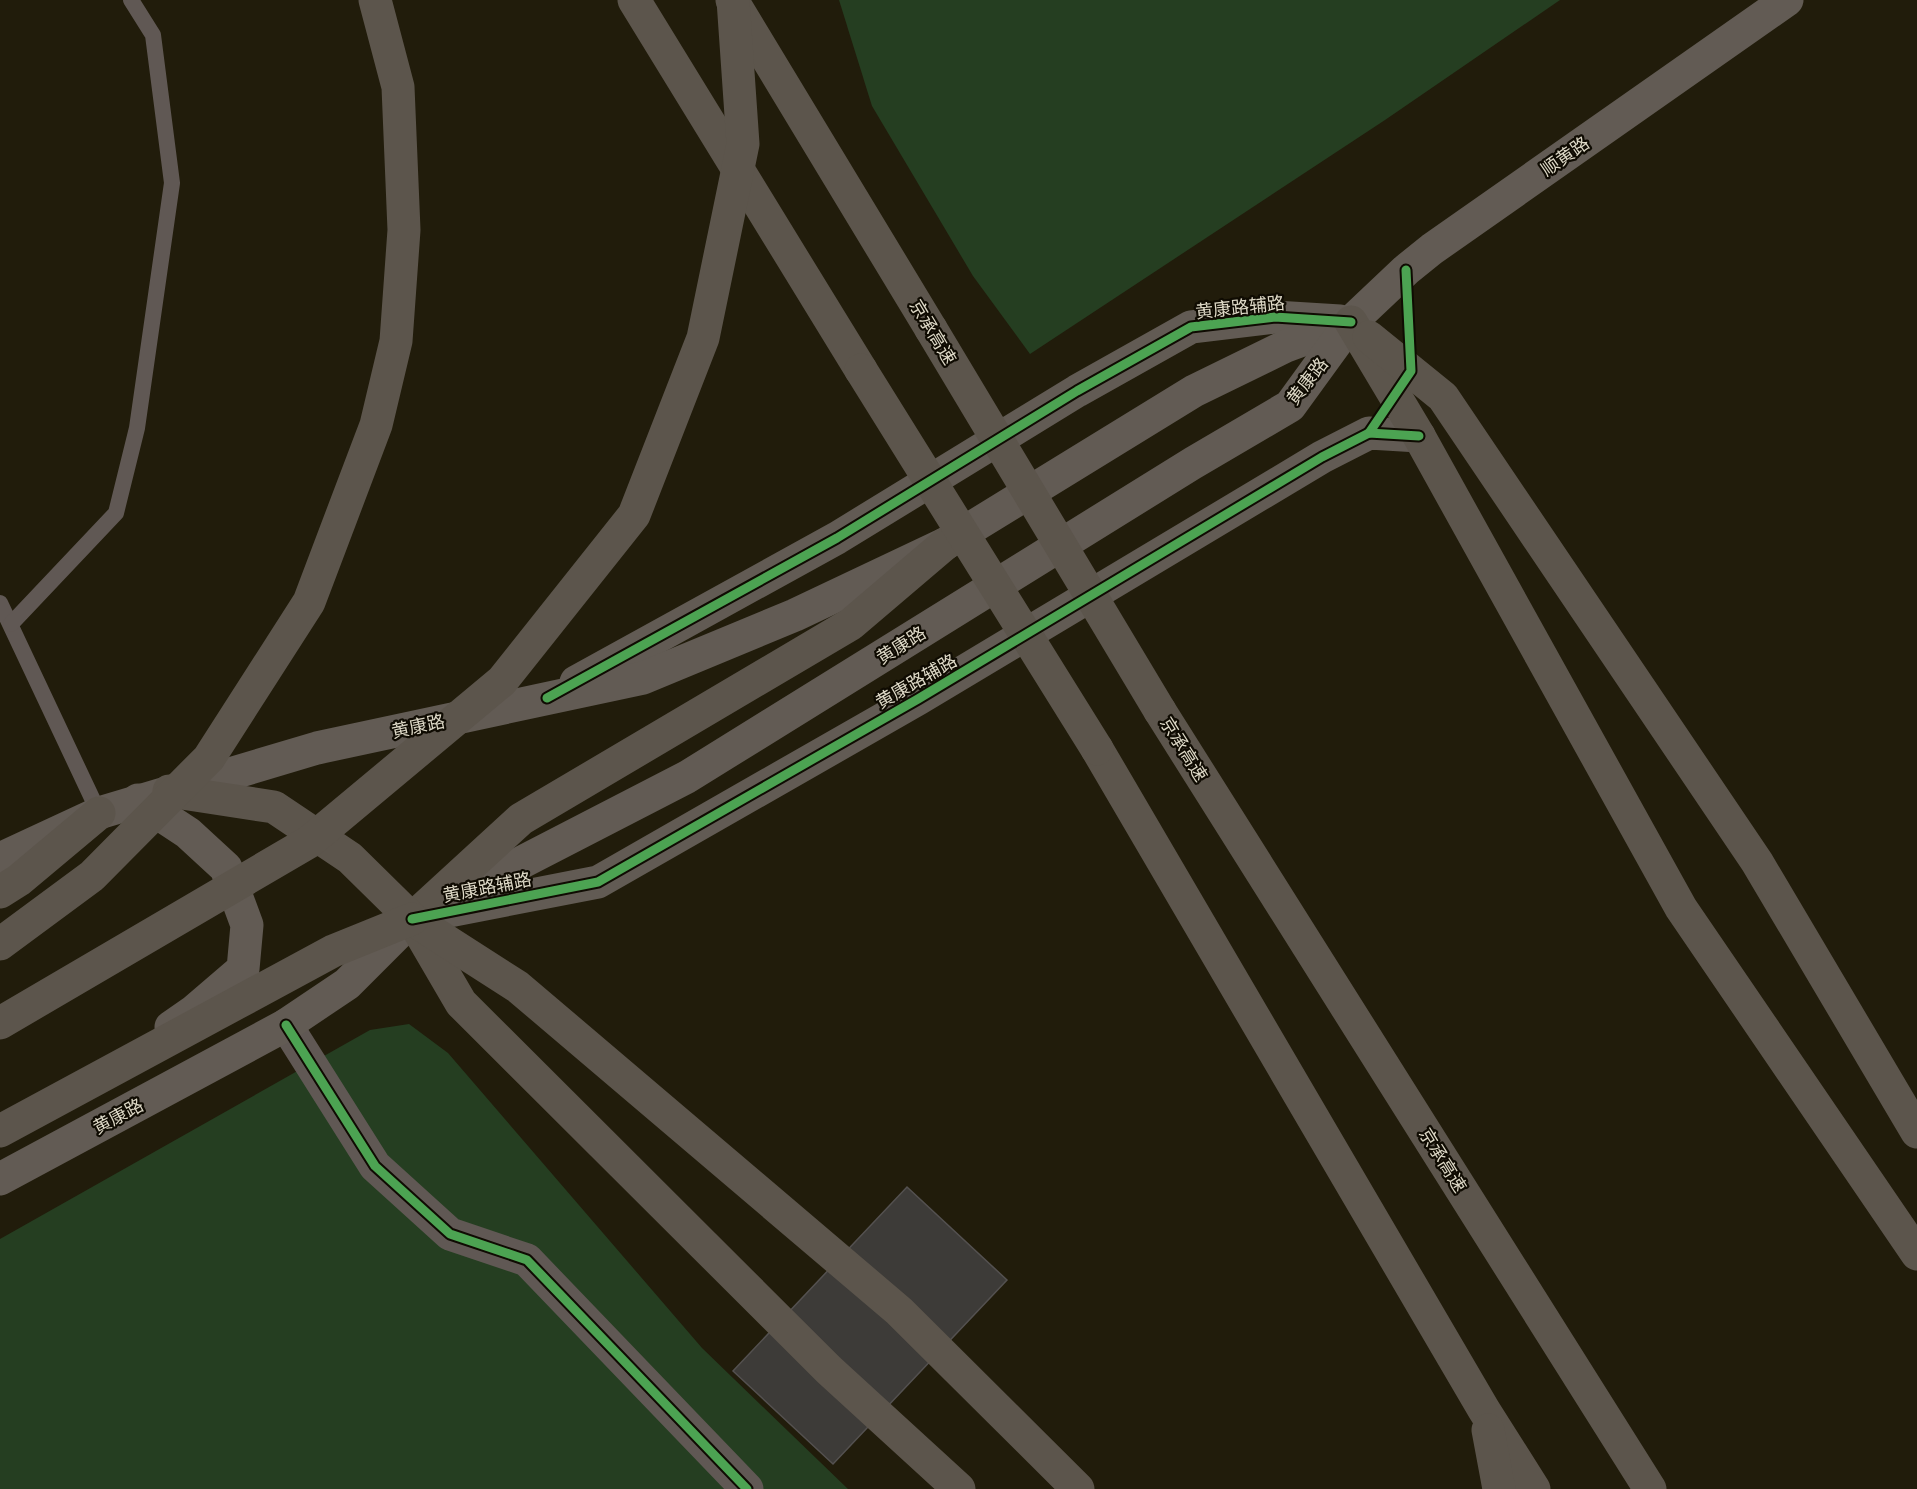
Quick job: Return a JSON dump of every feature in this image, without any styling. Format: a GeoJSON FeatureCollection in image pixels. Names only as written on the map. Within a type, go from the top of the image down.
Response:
{"type":"FeatureCollection","features":[{"type":"Feature","properties":{"kind":"highway"},"geometry":{"type":"LineString","coordinates":[[0,944],[92,876],[209,758],[309,603],[376,425],[396,341],[404,230],[398,87],[375,0]]}},
{"type":"Feature","properties":{"kind":"highway"},"geometry":{"type":"LineString","coordinates":[[634,0],[1097,750],[1484,1410],[1534,1489]]}},
{"type":"Feature","properties":{"kind":"highway"},"geometry":{"type":"LineString","coordinates":[[0,1023],[309,842],[502,681],[634,515],[703,338],[743,144],[732,0]]}},
{"type":"Feature","properties":{"kind":"highway","name":"京承高速"},"geometry":{"type":"LineString","coordinates":[[732,0],[1160,711],[1650,1489]]}},
{"type":"Feature","properties":{"kind":"highway"},"geometry":{"type":"LineString","coordinates":[[1351,322],[1419,436],[1681,908],[1917,1254]]}},
{"type":"Feature","properties":{"kind":"highway"},"geometry":{"type":"LineString","coordinates":[[1351,322],[1443,398],[1757,862],[1917,1132]]}},
{"type":"Feature","properties":{"kind":"highway"},"geometry":{"type":"LineString","coordinates":[[0,1131],[333,951],[412,919],[521,819],[851,624],[945,544]]}},
{"type":"Feature","properties":{"kind":"highway"},"geometry":{"type":"LineString","coordinates":[[169,791],[274,807],[350,858],[412,919],[518,987],[890,1303],[1078,1489]]}},
{"type":"Feature","properties":{"kind":"highway"},"geometry":{"type":"LineString","coordinates":[[0,891],[19,880],[99,813]]}},
{"type":"Feature","properties":{"kind":"highway"},"geometry":{"type":"LineString","coordinates":[[412,919],[461,1003],[829,1370],[959,1489]]}},
{"type":"Feature","properties":{"kind":"highway"},"geometry":{"type":"LineString","coordinates":[[1484,1410],[1500,1489]]}},
{"type":"Feature","properties":{"kind":"main road","name":"顺黄路"},"geometry":{"type":"LineString","coordinates":[[1351,322],[1406,270],[1432,249],[1787,0]]}},
{"type":"Feature","properties":{"kind":"main road","name":"黄康路辅路"},"geometry":{"type":"LineString","coordinates":[[547,698],[837,538],[1077,391],[1191,327],[1275,317],[1351,322]]}},
{"type":"Feature","properties":{"kind":"main road","name":"黄康路"},"geometry":{"type":"LineString","coordinates":[[0,859],[99,813],[318,748],[643,678],[795,615],[945,544],[1194,391],[1286,346],[1351,322]]}},
{"type":"Feature","properties":{"kind":"main road","name":"黄康路"},"geometry":{"type":"LineString","coordinates":[[0,1179],[286,1025],[347,984],[412,919],[687,777],[1193,463],[1290,406],[1351,322]]}},
{"type":"Feature","properties":{"kind":"main road","name":"黄康路辅路"},"geometry":{"type":"LineString","coordinates":[[412,919],[598,882],[918,699],[1322,457],[1369,433],[1419,436]]}},
{"type":"Feature","properties":{"kind":"main road"},"geometry":{"type":"LineString","coordinates":[[93,1080],[194,1011],[243,969],[246,925],[226,868],[188,833],[138,800]]}},
{"type":"Feature","properties":{"kind":"street"},"geometry":{"type":"LineString","coordinates":[[286,1025],[375,1166],[450,1234],[527,1260],[747,1489]]}},
{"type":"Feature","properties":{"kind":"lane"},"geometry":{"type":"LineString","coordinates":[[11,624],[116,513],[137,428],[172,183],[153,35],[131,0]]}},
{"type":"Feature","properties":{"kind":"lane"},"geometry":{"type":"LineString","coordinates":[[0,603],[99,813]]}},
{"type":"Feature","properties":{"kind":"green space"},"geometry":{"type":"Polygon","coordinates":[[[839,0],[1560,0],[1385,120],[1030,354],[973,276],[872,106],[839,0]]]}},
{"type":"Feature","properties":{"kind":"green space"},"geometry":{"type":"Polygon","coordinates":[[[409,1024],[448,1053],[702,1348],[848,1489],[0,1489],[0,1239],[370,1030],[409,1024]]]}},
{"type":"Feature","properties":{"kind":"building"},"geometry":{"type":"Polygon","coordinates":[[[907,1187],[1007,1280],[833,1464],[733,1371],[907,1187]]]}},
{"type":"Feature","properties":{"kind":"cycle path"},"geometry":{"type":"LineString","coordinates":[[1369,433],[1411,371],[1406,270]]}},
{"type":"Feature","properties":{"kind":"cycle path"},"geometry":{"type":"LineString","coordinates":[[547,698],[837,538],[1077,391],[1191,327],[1275,317],[1351,322]]}},
{"type":"Feature","properties":{"kind":"cycle path"},"geometry":{"type":"LineString","coordinates":[[412,919],[598,882],[918,699],[1322,457],[1369,433],[1419,436]]}},
{"type":"Feature","properties":{"kind":"cycle path"},"geometry":{"type":"LineString","coordinates":[[286,1025],[375,1166],[450,1234],[527,1260],[747,1489]]}}]}
